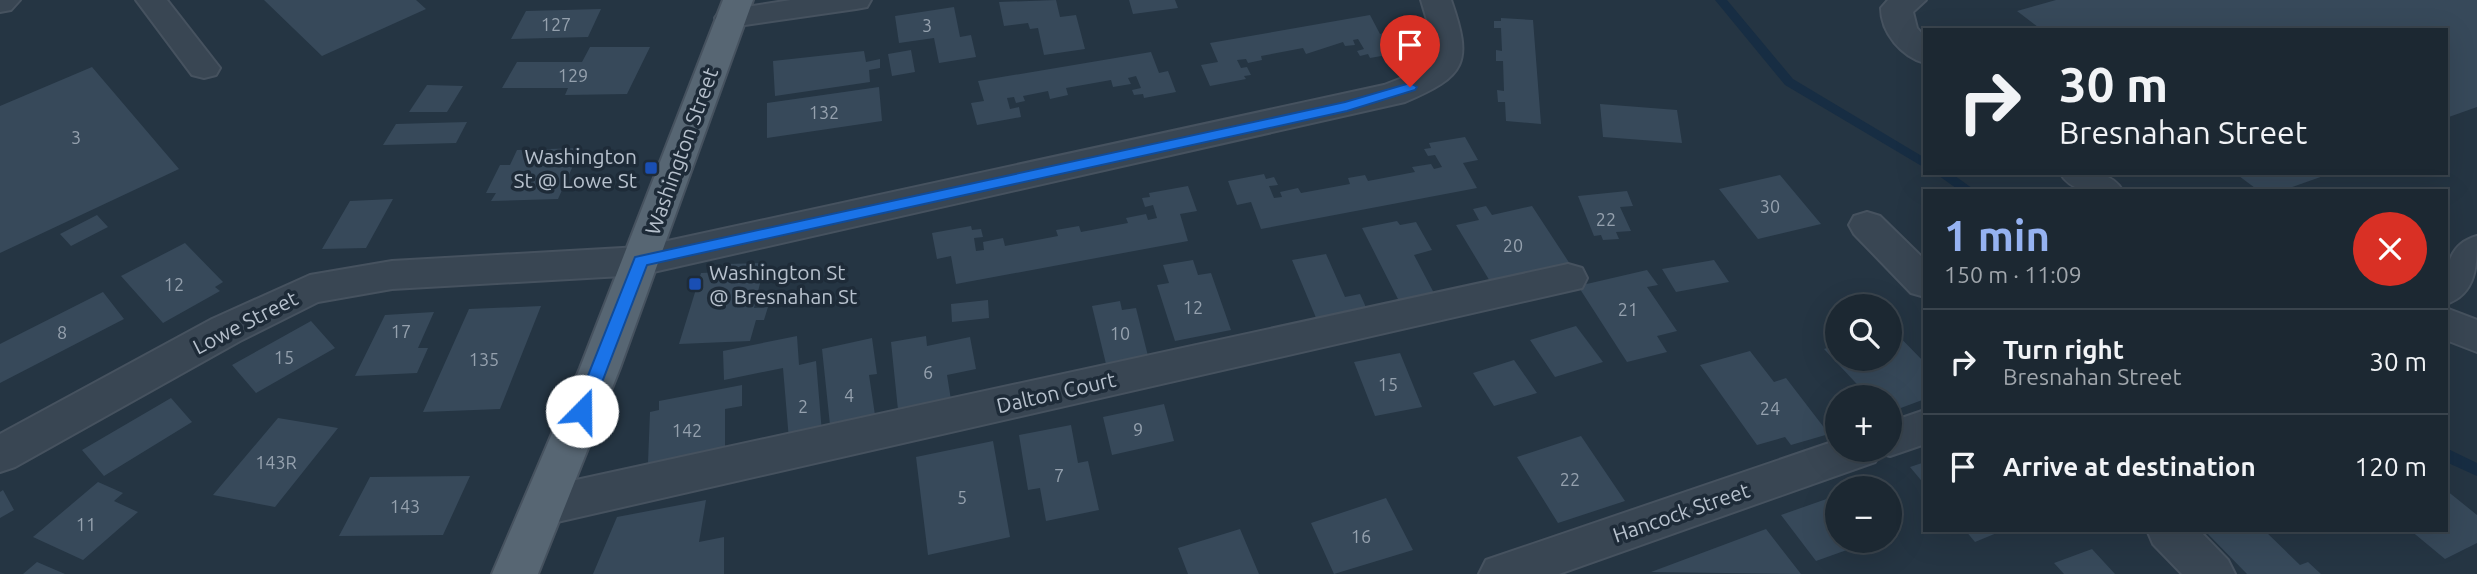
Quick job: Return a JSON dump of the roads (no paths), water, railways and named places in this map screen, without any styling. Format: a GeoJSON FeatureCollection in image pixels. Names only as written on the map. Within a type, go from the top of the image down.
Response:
{"type":"FeatureCollection","features":[{"type":"Feature","properties":{"kind":"main road","name":"Washington Street"},"geometry":{"type":"LineString","coordinates":[[515,574],[640,261],[734,9]]}},
{"type":"Feature","properties":{"kind":"street"},"geometry":{"type":"LineString","coordinates":[[0,3],[5,0]]}},
{"type":"Feature","properties":{"kind":"street"},"geometry":{"type":"LineString","coordinates":[[152,0],[204,68]]}},
{"type":"Feature","properties":{"kind":"street"},"geometry":{"type":"LineString","coordinates":[[734,9],[856,0]]}},
{"type":"Feature","properties":{"kind":"street","name":"Lowe Street"},"geometry":{"type":"LineString","coordinates":[[0,455],[238,324],[310,289],[393,275],[640,261],[1393,94],[1427,80],[1445,64],[1448,37],[1436,0]]}},
{"type":"Feature","properties":{"kind":"street"},"geometry":{"type":"LineString","coordinates":[[1911,0],[1897,8],[1896,20],[1903,33],[1923,51]]}},
{"type":"Feature","properties":{"kind":"street"},"geometry":{"type":"LineString","coordinates":[[2081,175],[2102,189]]}},
{"type":"Feature","properties":{"kind":"street"},"geometry":{"type":"LineString","coordinates":[[1867,225],[1923,282]]}},
{"type":"Feature","properties":{"kind":"street"},"geometry":{"type":"LineString","coordinates":[[2448,287],[2477,249]]}},
{"type":"Feature","properties":{"kind":"street","name":"Dalton Court"},"geometry":{"type":"LineString","coordinates":[[544,506],[1568,278]]}},
{"type":"Feature","properties":{"kind":"street"},"geometry":{"type":"LineString","coordinates":[[2448,324],[2477,337]]}},
{"type":"Feature","properties":{"kind":"street"},"geometry":{"type":"LineString","coordinates":[[1902,435],[1923,428]]}},
{"type":"Feature","properties":{"kind":"street","name":"Hancock Street"},"geometry":{"type":"LineString","coordinates":[[1502,574],[1825,462]]}},
{"type":"Feature","properties":{"kind":"street"},"geometry":{"type":"LineString","coordinates":[[2171,532],[2212,574]]}},
{"type":"Feature","properties":{"kind":"waterway"},"geometry":{"type":"LineString","coordinates":[[1721,0],[1789,82],[1923,163]]}},
{"type":"Feature","properties":{"kind":"waterway"},"geometry":{"type":"LineString","coordinates":[[1944,175],[1967,189]]}},
{"type":"Feature","properties":{"kind":"waterway"},"geometry":{"type":"LineString","coordinates":[[2448,455],[2477,470]]}},
{"type":"Feature","properties":{"kind":"place","name":"Washington St @ Lowe St"},"geometry":{"type":"Point","coordinates":[651,168]}},
{"type":"Feature","properties":{"kind":"place","name":"Washington St @ Bresnahan St"},"geometry":{"type":"Point","coordinates":[695,284]}}]}
